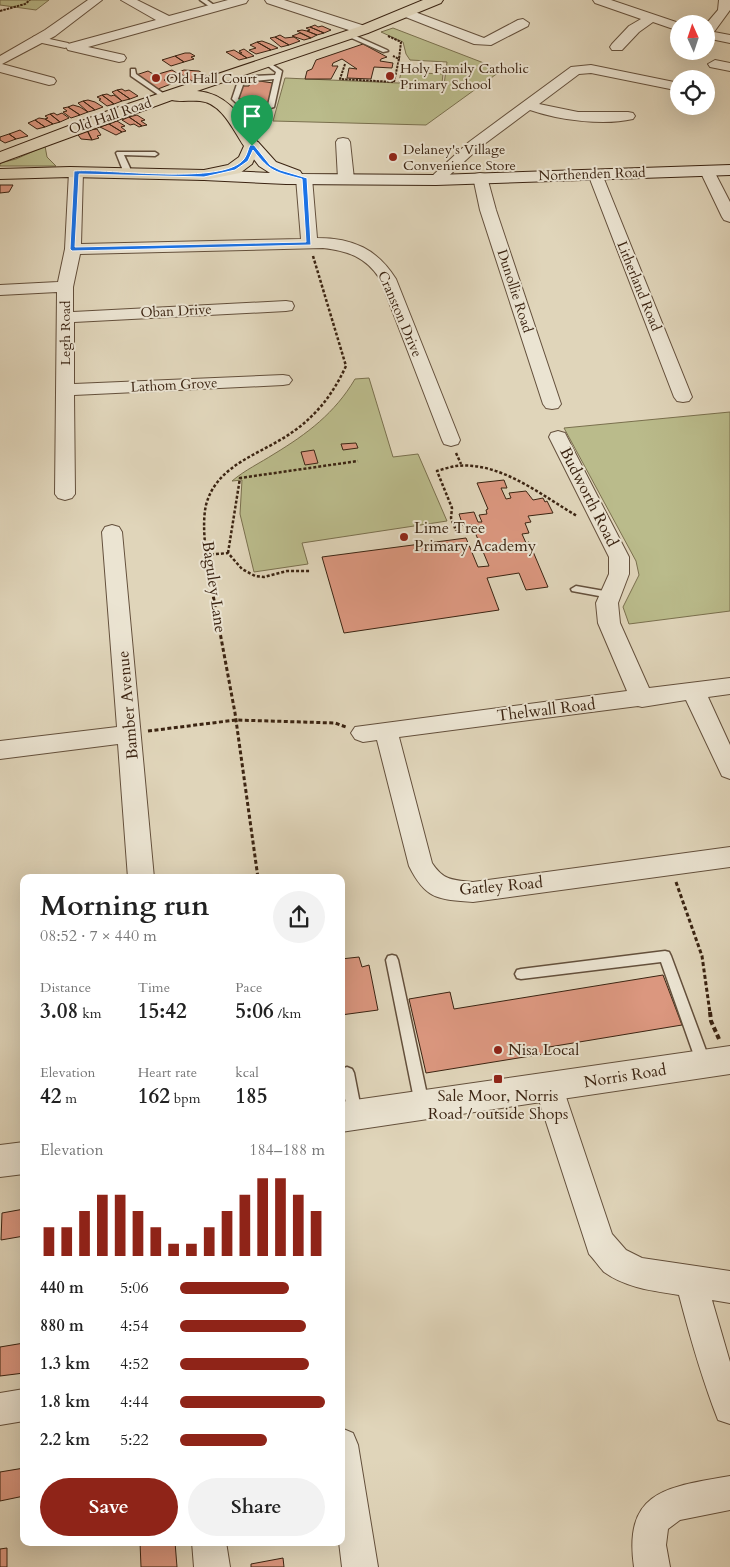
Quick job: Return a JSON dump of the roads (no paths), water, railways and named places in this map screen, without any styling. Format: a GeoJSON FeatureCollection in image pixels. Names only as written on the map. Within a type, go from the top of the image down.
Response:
{"type":"FeatureCollection","features":[{"type":"Feature","properties":{"kind":"main road","name":"Old Hall Road"},"geometry":{"type":"LineString","coordinates":[[0,158],[62,133],[163,97],[356,32],[436,0]]}},
{"type":"Feature","properties":{"kind":"main road"},"geometry":{"type":"LineString","coordinates":[[204,175],[234,169],[246,160],[252,146],[227,111],[208,94],[208,90],[221,79]]}},
{"type":"Feature","properties":{"kind":"main road"},"geometry":{"type":"LineString","coordinates":[[163,97],[198,96],[212,99]]}},
{"type":"Feature","properties":{"kind":"main road"},"geometry":{"type":"LineString","coordinates":[[62,133],[54,146],[57,154],[65,165],[80,172]]}},
{"type":"Feature","properties":{"kind":"main road","name":"Northenden Road"},"geometry":{"type":"LineString","coordinates":[[252,146],[269,166],[278,171],[304,178]]}},
{"type":"Feature","properties":{"kind":"main road","name":"Northenden Road"},"geometry":{"type":"LineString","coordinates":[[0,174],[80,172],[268,178],[436,180],[480,177],[730,170]]}},
{"type":"Feature","properties":{"kind":"main road","name":"Norris Road"},"geometry":{"type":"LineString","coordinates":[[348,1116],[717,1062]]}},
{"type":"Feature","properties":{"kind":"main road"},"geometry":{"type":"LineString","coordinates":[[0,1161],[20,1158]]}},
{"type":"Feature","properties":{"kind":"street"},"geometry":{"type":"LineString","coordinates":[[0,61],[36,39],[50,33],[96,0]]}},
{"type":"Feature","properties":{"kind":"street"},"geometry":{"type":"LineString","coordinates":[[127,0],[168,22]]}},
{"type":"Feature","properties":{"kind":"street"},"geometry":{"type":"LineString","coordinates":[[69,46],[168,22],[242,0]]}},
{"type":"Feature","properties":{"kind":"street"},"geometry":{"type":"LineString","coordinates":[[271,0],[356,32]]}},
{"type":"Feature","properties":{"kind":"street"},"geometry":{"type":"LineString","coordinates":[[599,0],[670,24]]}},
{"type":"Feature","properties":{"kind":"street"},"geometry":{"type":"LineString","coordinates":[[715,22],[724,10],[724,0],[730,2]]}},
{"type":"Feature","properties":{"kind":"street"},"geometry":{"type":"LineString","coordinates":[[407,13],[486,42],[523,23]]}},
{"type":"Feature","properties":{"kind":"street"},"geometry":{"type":"LineString","coordinates":[[616,47],[634,29],[650,18]]}},
{"type":"Feature","properties":{"kind":"street"},"geometry":{"type":"LineString","coordinates":[[715,35],[730,39]]}},
{"type":"Feature","properties":{"kind":"street"},"geometry":{"type":"LineString","coordinates":[[36,39],[119,58]]}},
{"type":"Feature","properties":{"kind":"street"},"geometry":{"type":"LineString","coordinates":[[0,68],[49,81]]}},
{"type":"Feature","properties":{"kind":"street"},"geometry":{"type":"LineString","coordinates":[[436,180],[474,145],[576,70],[601,70],[670,85]]}},
{"type":"Feature","properties":{"kind":"street"},"geometry":{"type":"LineString","coordinates":[[529,106],[548,113],[568,116],[628,116]]}},
{"type":"Feature","properties":{"kind":"street"},"geometry":{"type":"LineString","coordinates":[[342,142],[346,178]]}},
{"type":"Feature","properties":{"kind":"street"},"geometry":{"type":"LineString","coordinates":[[707,170],[730,217]]}},
{"type":"Feature","properties":{"kind":"street","name":"Legh Road"},"geometry":{"type":"LineString","coordinates":[[65,494],[65,287],[72,249],[80,172]]}},
{"type":"Feature","properties":{"kind":"street","name":"Litherland Road"},"geometry":{"type":"LineString","coordinates":[[595,174],[683,397]]}},
{"type":"Feature","properties":{"kind":"street","name":"Dunollie Road"},"geometry":{"type":"LineString","coordinates":[[480,177],[488,210],[552,404]]}},
{"type":"Feature","properties":{"kind":"street"},"geometry":{"type":"LineString","coordinates":[[304,178],[309,243]]}},
{"type":"Feature","properties":{"kind":"street","name":"Cranston Drive"},"geometry":{"type":"LineString","coordinates":[[72,249],[309,243],[350,246],[374,259],[388,280],[451,440]]}},
{"type":"Feature","properties":{"kind":"street"},"geometry":{"type":"LineString","coordinates":[[0,290],[65,287]]}},
{"type":"Feature","properties":{"kind":"street","name":"Oban Drive"},"geometry":{"type":"LineString","coordinates":[[66,317],[286,306]]}},
{"type":"Feature","properties":{"kind":"street","name":"Lathom Grove"},"geometry":{"type":"LineString","coordinates":[[64,390],[283,380]]}},
{"type":"Feature","properties":{"kind":"street","name":"Budworth Road"},"geometry":{"type":"LineString","coordinates":[[558,437],[619,557],[619,574],[607,603],[610,629],[642,698]]}},
{"type":"Feature","properties":{"kind":"street","name":"Bamber Avenue"},"geometry":{"type":"LineString","coordinates":[[112,532],[141,874]]}},
{"type":"Feature","properties":{"kind":"street","name":"Thelwall Road"},"geometry":{"type":"LineString","coordinates":[[374,732],[730,686]]}},
{"type":"Feature","properties":{"kind":"street"},"geometry":{"type":"LineString","coordinates":[[694,692],[730,770]]}},
{"type":"Feature","properties":{"kind":"street","name":"Gatley Road"},"geometry":{"type":"LineString","coordinates":[[374,732],[416,851],[428,877],[442,889],[473,892],[730,857]]}},
{"type":"Feature","properties":{"kind":"street"},"geometry":{"type":"LineString","coordinates":[[0,750],[130,734]]}},
{"type":"Feature","properties":{"kind":"street"},"geometry":{"type":"LineString","coordinates":[[549,1088],[600,1243],[615,1261],[639,1273],[692,1283],[730,1287]]}},
{"type":"Feature","properties":{"kind":"street"},"geometry":{"type":"LineString","coordinates":[[692,1283],[709,1348],[730,1408]]}},
{"type":"Feature","properties":{"kind":"street"},"geometry":{"type":"LineString","coordinates":[[0,1409],[20,1406]]}},
{"type":"Feature","properties":{"kind":"street"},"geometry":{"type":"LineString","coordinates":[[345,1471],[360,1567]]}},
{"type":"Feature","properties":{"kind":"street"},"geometry":{"type":"LineString","coordinates":[[652,1567],[648,1535],[652,1521],[660,1511],[674,1504],[730,1493]]}},
{"type":"Feature","properties":{"kind":"street"},"geometry":{"type":"LineString","coordinates":[[210,1546],[212,1567]]}},
{"type":"Feature","properties":{"kind":"lane"},"geometry":{"type":"LineString","coordinates":[[203,0],[215,8]]}},
{"type":"Feature","properties":{"kind":"lane"},"geometry":{"type":"LineString","coordinates":[[356,32],[385,50]]}},
{"type":"Feature","properties":{"kind":"lane"},"geometry":{"type":"LineString","coordinates":[[267,63],[279,71],[278,77],[271,107],[264,107],[262,113],[249,112],[235,99],[241,81],[254,78],[278,77]]}},
{"type":"Feature","properties":{"kind":"lane"},"geometry":{"type":"LineString","coordinates":[[133,70],[133,75],[163,97]]}},
{"type":"Feature","properties":{"kind":"lane"},"geometry":{"type":"LineString","coordinates":[[126,174],[126,168],[119,153],[155,154]]}},
{"type":"Feature","properties":{"kind":"lane"},"geometry":{"type":"LineString","coordinates":[[576,589],[610,595]]}},
{"type":"Feature","properties":{"kind":"lane"},"geometry":{"type":"LineString","coordinates":[[521,974],[665,956],[717,1062]]}},
{"type":"Feature","properties":{"kind":"lane"},"geometry":{"type":"LineString","coordinates":[[392,960],[422,1106]]}},
{"type":"Feature","properties":{"kind":"lane"},"geometry":{"type":"LineString","coordinates":[[347,1073],[348,1116]]}},
{"type":"Feature","properties":{"kind":"place","name":"Holy Family Catholic Primary School"},"geometry":{"type":"Point","coordinates":[390,76]}},
{"type":"Feature","properties":{"kind":"place","name":"Old Hall Court"},"geometry":{"type":"Point","coordinates":[156,78]}},
{"type":"Feature","properties":{"kind":"place","name":"Delaney's Village Convenience Store"},"geometry":{"type":"Point","coordinates":[393,157]}},
{"type":"Feature","properties":{"kind":"place","name":"Lime Tree Primary Academy"},"geometry":{"type":"Point","coordinates":[404,537]}},
{"type":"Feature","properties":{"kind":"place","name":"Nisa Local"},"geometry":{"type":"Point","coordinates":[498,1050]}},
{"type":"Feature","properties":{"kind":"place","name":"Sale Moor, Norris Road / outside Shops"},"geometry":{"type":"Point","coordinates":[498,1079]}}]}
